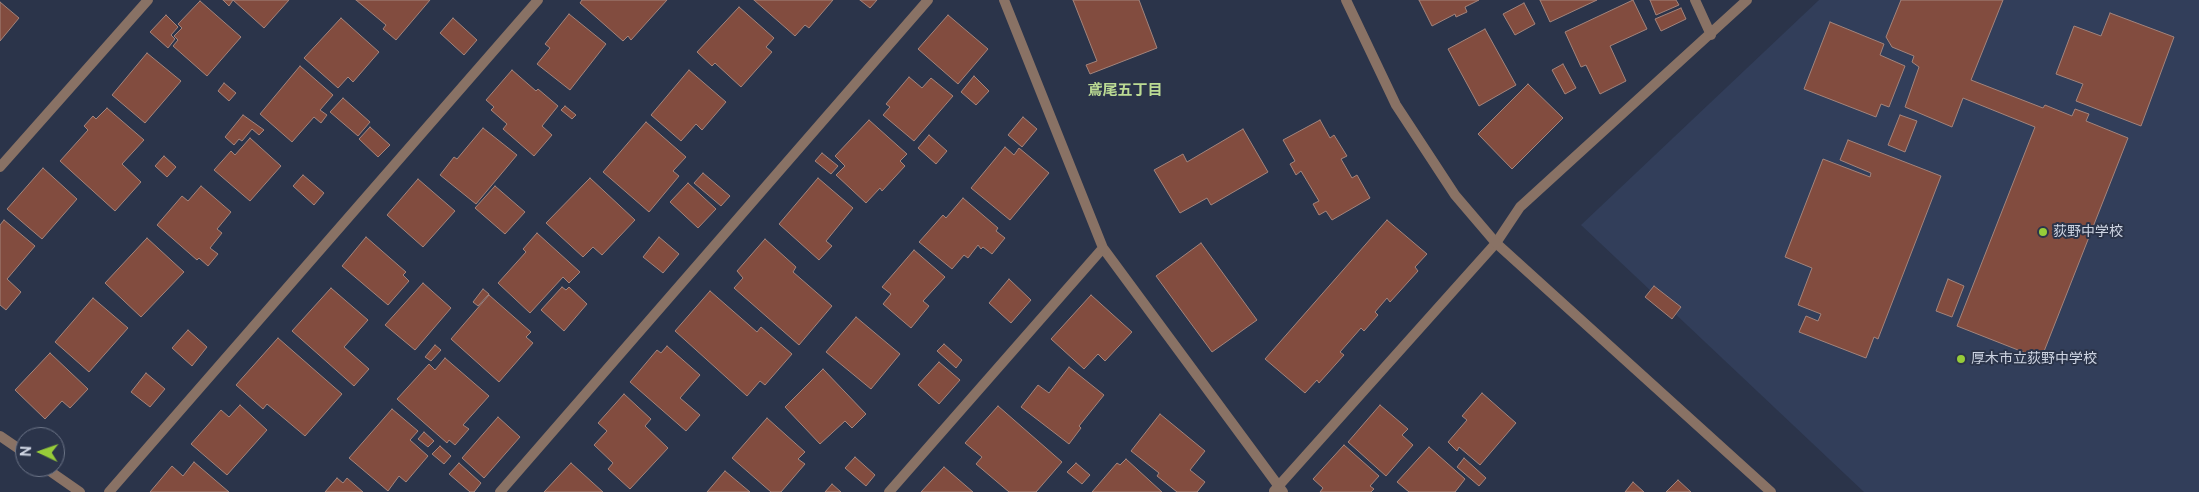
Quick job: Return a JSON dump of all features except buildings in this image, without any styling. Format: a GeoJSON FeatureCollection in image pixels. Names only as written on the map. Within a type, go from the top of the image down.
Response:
{"type":"FeatureCollection","features":[{"type":"Feature","properties":{"kind":"street"},"geometry":{"type":"LineString","coordinates":[[0,167],[148,0]]}},
{"type":"Feature","properties":{"kind":"street"},"geometry":{"type":"LineString","coordinates":[[108,492],[538,0]]}},
{"type":"Feature","properties":{"kind":"street"},"geometry":{"type":"LineString","coordinates":[[500,492],[928,0]]}},
{"type":"Feature","properties":{"kind":"street"},"geometry":{"type":"LineString","coordinates":[[1004,0],[1103,248],[1278,490],[1496,243],[1520,207],[1711,35],[1747,0]]}},
{"type":"Feature","properties":{"kind":"street"},"geometry":{"type":"LineString","coordinates":[[1346,0],[1396,105],[1455,195],[1496,243],[1771,492]]}},
{"type":"Feature","properties":{"kind":"street"},"geometry":{"type":"LineString","coordinates":[[1694,0],[1711,35]]}},
{"type":"Feature","properties":{"kind":"street"},"geometry":{"type":"LineString","coordinates":[[889,492],[1103,248]]}},
{"type":"Feature","properties":{"kind":"street"},"geometry":{"type":"LineString","coordinates":[[0,436],[15,447]]}},
{"type":"Feature","properties":{"kind":"street"},"geometry":{"type":"LineString","coordinates":[[58,477],[80,492]]}},
{"type":"Feature","properties":{"kind":"shaded area","name":"厚木市立荻野中学校"},"geometry":{"type":"Polygon","coordinates":[[[1819,0],[2199,0],[2199,492],[1864,492],[1581,225],[1819,0]]]}},
{"type":"Feature","properties":{"kind":"place","name":"荻野中学校"},"geometry":{"type":"Point","coordinates":[2043,232]}},
{"type":"Feature","properties":{"kind":"place","name":"厚木市立荻野中学校"},"geometry":{"type":"Point","coordinates":[1961,359]}},
{"type":"Feature","properties":{"kind":"district","name":"鳶尾五丁目"},"geometry":{"type":"Point","coordinates":[1125,90]}}]}
